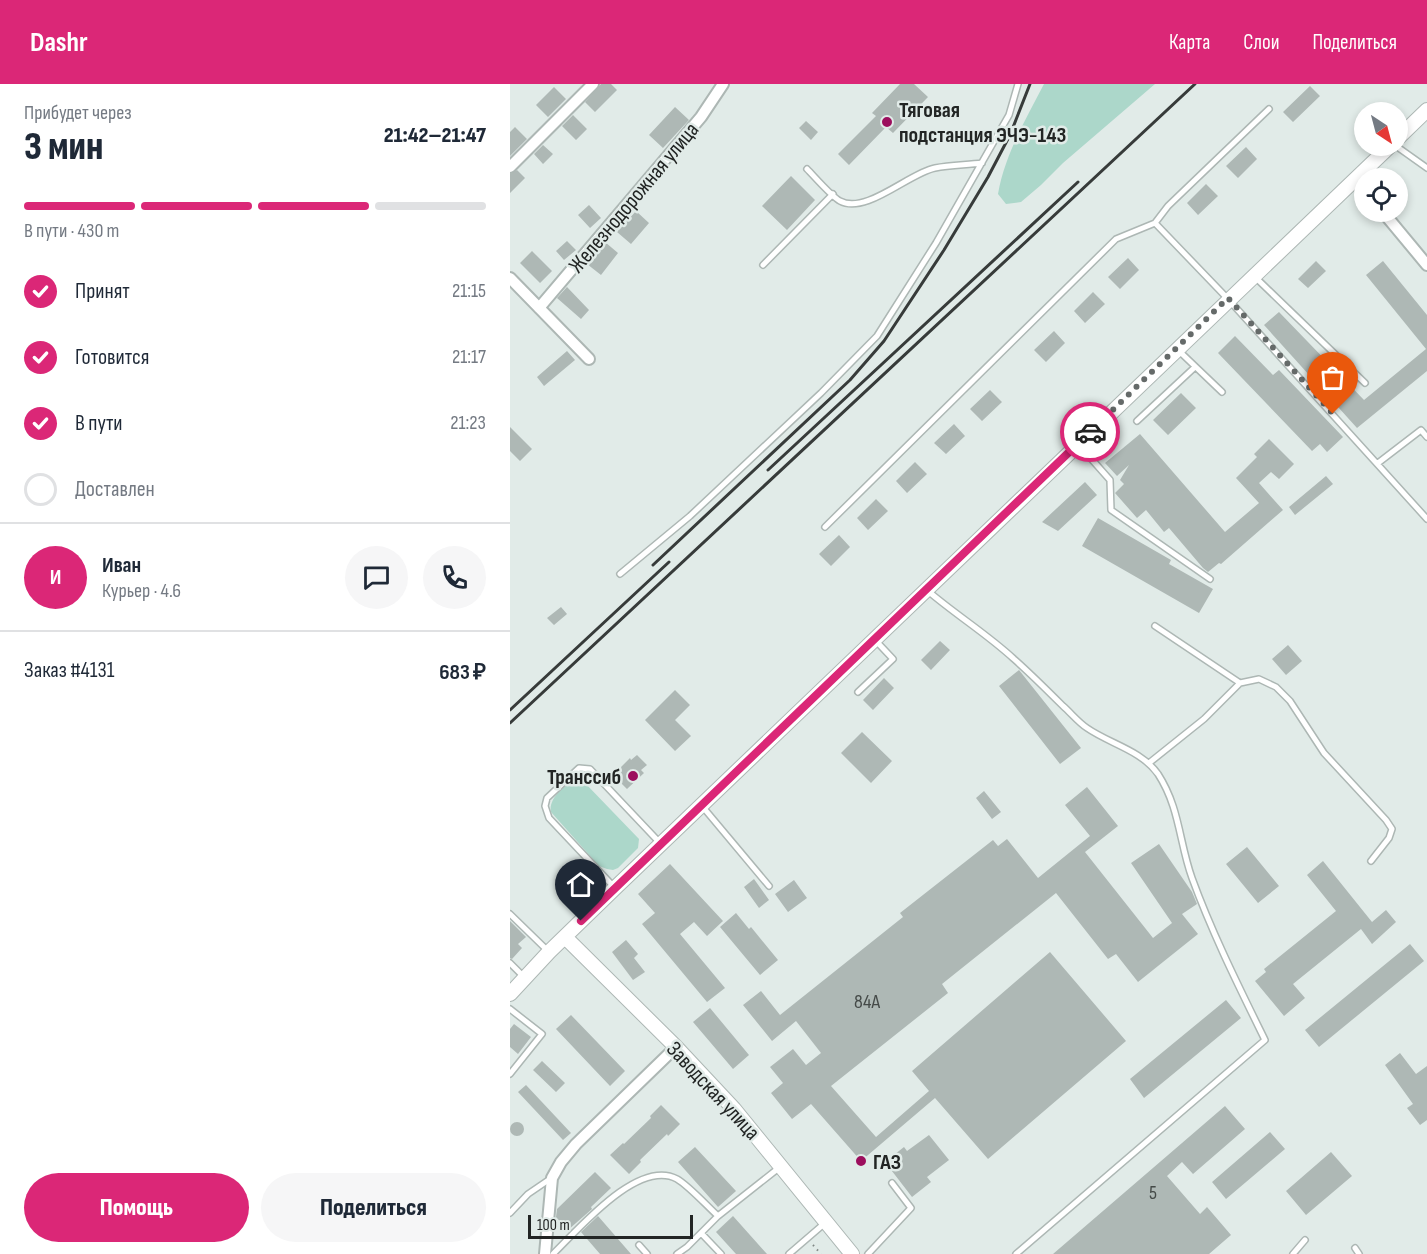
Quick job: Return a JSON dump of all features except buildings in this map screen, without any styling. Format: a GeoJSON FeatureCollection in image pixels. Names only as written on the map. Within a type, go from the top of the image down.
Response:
{"type":"FeatureCollection","features":[{"type":"Feature","properties":{"kind":"main road"},"geometry":{"type":"LineString","coordinates":[[1408,128],[1427,110]]}},
{"type":"Feature","properties":{"kind":"main road"},"geometry":{"type":"LineString","coordinates":[[1372,168],[1382,156]]}},
{"type":"Feature","properties":{"kind":"main road"},"geometry":{"type":"LineString","coordinates":[[510,994],[549,952],[615,888],[1228,298],[1354,188]]}},
{"type":"Feature","properties":{"kind":"main road","name":"Заводская улица"},"geometry":{"type":"LineString","coordinates":[[565,937],[676,1047],[734,1109],[852,1254]]}},
{"type":"Feature","properties":{"kind":"street"},"geometry":{"type":"LineString","coordinates":[[510,166],[593,84]]}},
{"type":"Feature","properties":{"kind":"street","name":"Железнодорожная улица"},"geometry":{"type":"LineString","coordinates":[[539,308],[701,117],[723,84]]}},
{"type":"Feature","properties":{"kind":"street"},"geometry":{"type":"LineString","coordinates":[[1391,222],[1427,265]]}},
{"type":"Feature","properties":{"kind":"street"},"geometry":{"type":"LineString","coordinates":[[510,278],[589,359]]}},
{"type":"Feature","properties":{"kind":"street"},"geometry":{"type":"LineString","coordinates":[[545,1254],[552,1178],[561,1162],[576,1144],[676,1047]]}},
{"type":"Feature","properties":{"kind":"lane"},"geometry":{"type":"LineString","coordinates":[[620,574],[706,501],[821,393],[877,336],[936,243],[1009,115],[1018,84]]}},
{"type":"Feature","properties":{"kind":"lane"},"geometry":{"type":"LineString","coordinates":[[825,527],[1116,239],[1155,223],[1167,206],[1269,108]]}},
{"type":"Feature","properties":{"kind":"lane"},"geometry":{"type":"LineString","coordinates":[[1408,155],[1427,168]]}},
{"type":"Feature","properties":{"kind":"lane"},"geometry":{"type":"LineString","coordinates":[[807,169],[840,201],[853,204],[871,200],[922,172],[935,168],[982,163]]}},
{"type":"Feature","properties":{"kind":"lane"},"geometry":{"type":"LineString","coordinates":[[763,265],[832,194]]}},
{"type":"Feature","properties":{"kind":"lane"},"geometry":{"type":"LineString","coordinates":[[1155,223],[1228,298],[1427,519]]}},
{"type":"Feature","properties":{"kind":"lane"},"geometry":{"type":"LineString","coordinates":[[1253,275],[1365,383]]}},
{"type":"Feature","properties":{"kind":"lane"},"geometry":{"type":"LineString","coordinates":[[1177,349],[1221,392]]}},
{"type":"Feature","properties":{"kind":"lane"},"geometry":{"type":"LineString","coordinates":[[1137,421],[1196,367]]}},
{"type":"Feature","properties":{"kind":"lane"},"geometry":{"type":"LineString","coordinates":[[1378,463],[1421,430],[1427,437]]}},
{"type":"Feature","properties":{"kind":"lane"},"geometry":{"type":"LineString","coordinates":[[1078,444],[1110,480],[1111,510],[1210,579]]}},
{"type":"Feature","properties":{"kind":"lane"},"geometry":{"type":"LineString","coordinates":[[927,590],[953,613],[983,633],[1013,658],[1085,726],[1149,763],[1167,790],[1176,809],[1191,876],[1234,976],[1265,1040],[1016,1254]]}},
{"type":"Feature","properties":{"kind":"lane"},"geometry":{"type":"LineString","coordinates":[[1155,626],[1240,683]]}},
{"type":"Feature","properties":{"kind":"lane"},"geometry":{"type":"LineString","coordinates":[[858,692],[893,659],[875,639]]}},
{"type":"Feature","properties":{"kind":"lane"},"geometry":{"type":"LineString","coordinates":[[1149,763],[1204,719],[1240,683],[1260,679],[1276,687],[1290,701],[1324,753],[1392,829],[1389,838],[1371,861]]}},
{"type":"Feature","properties":{"kind":"lane"},"geometry":{"type":"LineString","coordinates":[[615,888],[549,818],[545,806],[547,798],[568,777],[579,768],[590,769],[662,844]]}},
{"type":"Feature","properties":{"kind":"lane"},"geometry":{"type":"LineString","coordinates":[[702,806],[769,886]]}},
{"type":"Feature","properties":{"kind":"lane"},"geometry":{"type":"LineString","coordinates":[[510,914],[549,952]]}},
{"type":"Feature","properties":{"kind":"lane"},"geometry":{"type":"LineString","coordinates":[[510,963],[525,978]]}},
{"type":"Feature","properties":{"kind":"lane"},"geometry":{"type":"LineString","coordinates":[[510,1009],[542,1034],[510,1074]]}},
{"type":"Feature","properties":{"kind":"lane"},"geometry":{"type":"LineString","coordinates":[[677,1254],[718,1216],[782,1166]]}},
{"type":"Feature","properties":{"kind":"lane"},"geometry":{"type":"LineString","coordinates":[[553,1254],[613,1197],[631,1183],[651,1176],[664,1175],[677,1179],[718,1216]]}},
{"type":"Feature","properties":{"kind":"lane"},"geometry":{"type":"LineString","coordinates":[[510,1213],[528,1194],[552,1178]]}},
{"type":"Feature","properties":{"kind":"lane"},"geometry":{"type":"LineString","coordinates":[[868,1254],[911,1208],[891,1183]]}},
{"type":"Feature","properties":{"kind":"lane"},"geometry":{"type":"LineString","coordinates":[[789,1254],[826,1221]]}},
{"type":"Feature","properties":{"kind":"lane"},"geometry":{"type":"LineString","coordinates":[[701,1233],[721,1254]]}},
{"type":"Feature","properties":{"kind":"lane"},"geometry":{"type":"LineString","coordinates":[[1293,1254],[1305,1240]]}},
{"type":"Feature","properties":{"kind":"lane"},"geometry":{"type":"LineString","coordinates":[[639,1245],[647,1254]]}},
{"type":"Feature","properties":{"kind":"lane"},"geometry":{"type":"LineString","coordinates":[[1355,1248],[1359,1254]]}},
{"type":"Feature","properties":{"kind":"path"},"geometry":{"type":"LineString","coordinates":[[807,1238],[821,1254]]}},
{"type":"Feature","properties":{"kind":"green space"},"geometry":{"type":"Polygon","coordinates":[[[1044,84],[1155,84],[1021,202],[1006,204],[998,194],[1001,179],[1017,137],[1044,84]]]}},
{"type":"Feature","properties":{"kind":"green space"},"geometry":{"type":"Polygon","coordinates":[[[577,781],[585,783],[639,839],[638,848],[618,868],[613,870],[599,866],[551,812],[552,802],[558,792],[577,781]]]}},
{"type":"Feature","properties":{"kind":"railway"},"geometry":{"type":"LineString","coordinates":[[653,565],[850,380],[884,341],[944,250],[988,177],[1010,135],[1030,84]]}},
{"type":"Feature","properties":{"kind":"railway"},"geometry":{"type":"LineString","coordinates":[[510,723],[1195,84]]}},
{"type":"Feature","properties":{"kind":"railway"},"geometry":{"type":"LineString","coordinates":[[768,470],[1078,182]]}},
{"type":"Feature","properties":{"kind":"railway"},"geometry":{"type":"LineString","coordinates":[[510,710],[669,562]]}},
{"type":"Feature","properties":{"kind":"way so far"},"geometry":{"type":"LineString","coordinates":[[1090,432],[1228,298],[1333,414]]}},
{"type":"Feature","properties":{"kind":"place","name":"Тяговая подстанция ЭЧЭ-143"},"geometry":{"type":"Point","coordinates":[887,122]}},
{"type":"Feature","properties":{"kind":"place","name":"Транссиб"},"geometry":{"type":"Point","coordinates":[633,776]}},
{"type":"Feature","properties":{"kind":"place","name":"ГАЗ"},"geometry":{"type":"Point","coordinates":[861,1161]}},
{"type":"Feature","properties":{"kind":"route"},"geometry":{"type":"LineString","coordinates":[[581,921],[1090,432]]}}]}
